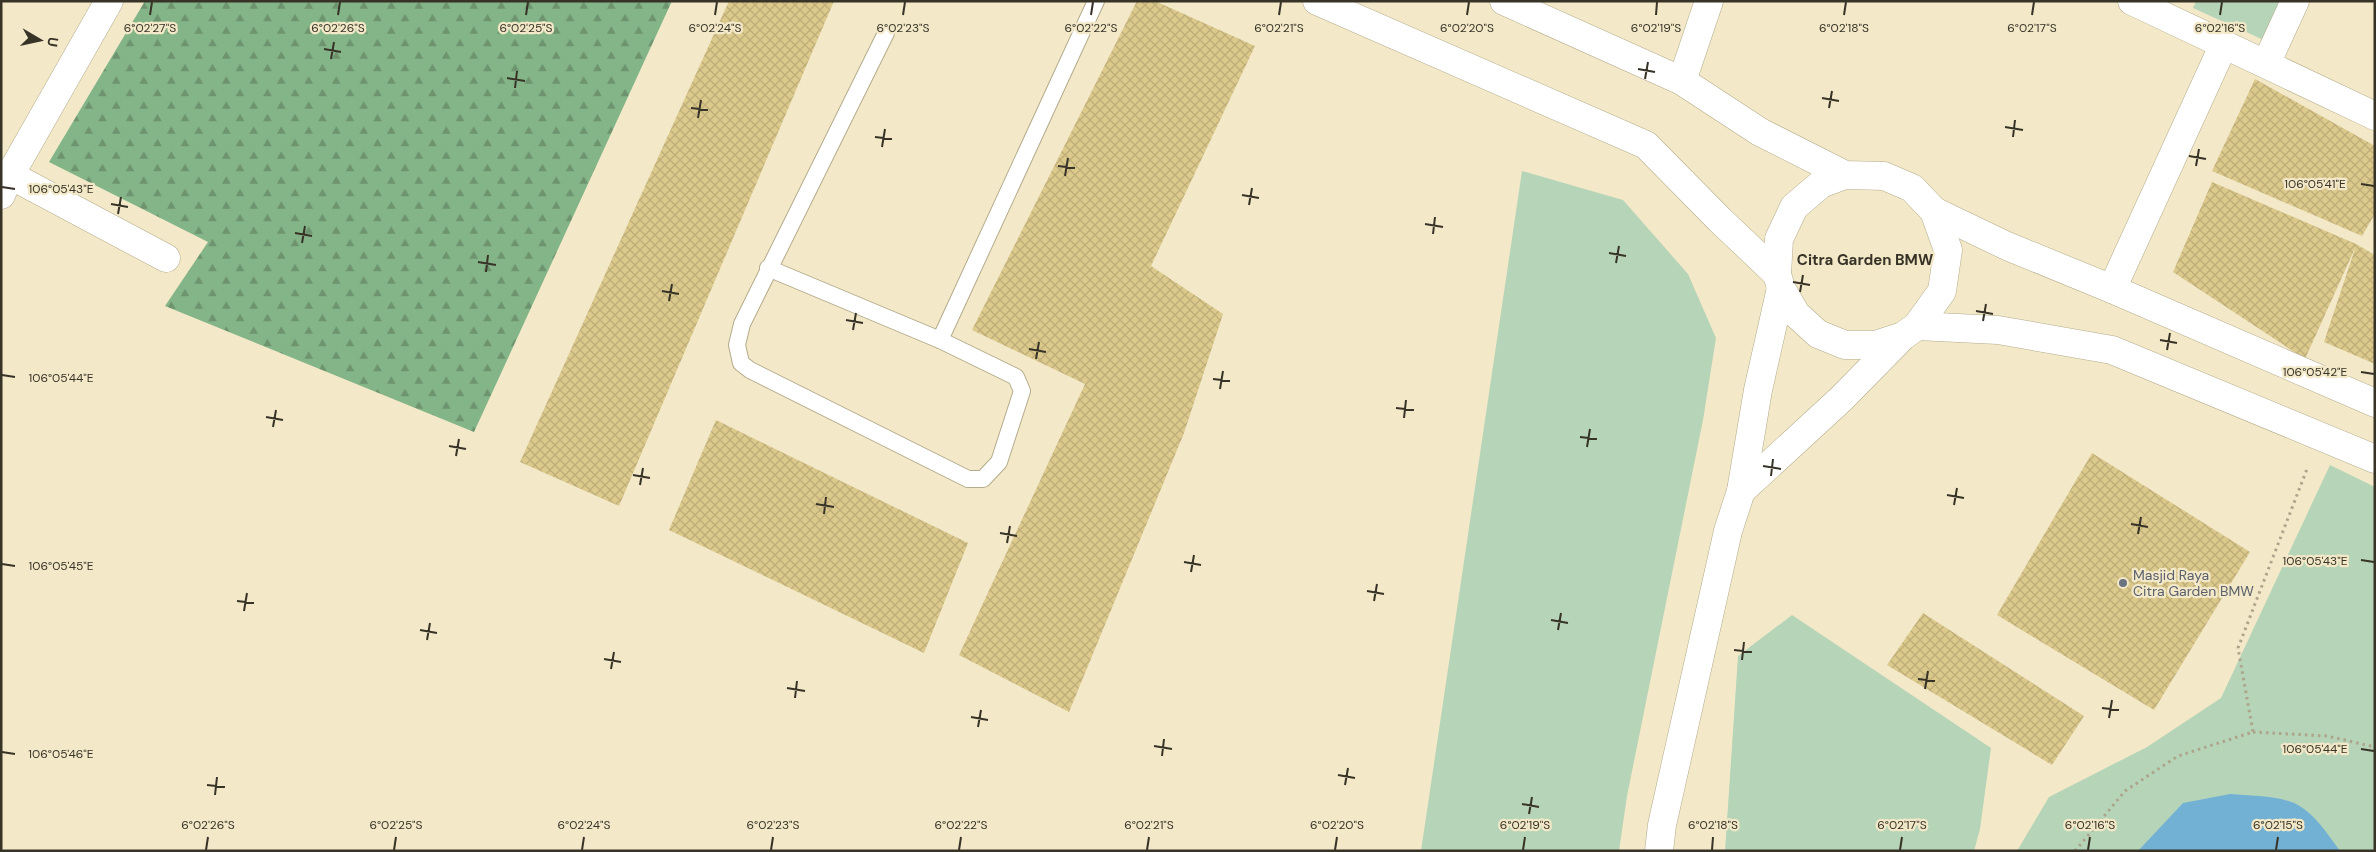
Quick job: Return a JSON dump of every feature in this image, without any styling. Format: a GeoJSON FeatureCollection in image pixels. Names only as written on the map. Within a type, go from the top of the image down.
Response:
{"type":"FeatureCollection","features":[{"type":"Feature","properties":{"kind":"street"},"geometry":{"type":"LineString","coordinates":[[109,1],[6,185],[166,258]]}},
{"type":"Feature","properties":{"kind":"street"},"geometry":{"type":"LineString","coordinates":[[1317,1],[1646,145],[1779,281],[1796,314],[1818,334],[1845,345],[1875,345],[1910,331],[1998,330],[2112,350],[2375,459]]}},
{"type":"Feature","properties":{"kind":"street"},"geometry":{"type":"LineString","coordinates":[[1504,1],[1682,81],[1760,132],[1845,175]]}},
{"type":"Feature","properties":{"kind":"street"},"geometry":{"type":"LineString","coordinates":[[1682,81],[1709,1]]}},
{"type":"Feature","properties":{"kind":"street"},"geometry":{"type":"LineString","coordinates":[[2132,1],[2173,9],[2224,44],[2375,116]]}},
{"type":"Feature","properties":{"kind":"street"},"geometry":{"type":"LineString","coordinates":[[2266,64],[2296,1]]}},
{"type":"Feature","properties":{"kind":"street"},"geometry":{"type":"LineString","coordinates":[[2112,288],[2224,44]]}},
{"type":"Feature","properties":{"kind":"street"},"geometry":{"type":"LineString","coordinates":[[1658,851],[1662,825],[1728,531],[1741,492],[1779,281],[1779,239],[1794,207],[1820,184],[1845,175],[1884,176],[1912,188],[1934,211],[2007,246],[2112,288],[2375,403]]}},
{"type":"Feature","properties":{"kind":"street"},"geometry":{"type":"LineString","coordinates":[[1741,492],[1841,399],[1910,331],[1942,292],[1948,250],[1934,211]]}},
{"type":"Feature","properties":{"kind":"lane"},"geometry":{"type":"LineString","coordinates":[[940,340],[1096,1]]}},
{"type":"Feature","properties":{"kind":"lane"},"geometry":{"type":"LineString","coordinates":[[768,268],[940,340],[1016,377],[1022,391],[999,462],[983,479],[968,479],[750,370],[741,363],[737,345],[742,324],[768,268],[886,33]]}},
{"type":"Feature","properties":{"kind":"path"},"geometry":{"type":"LineString","coordinates":[[2253,732],[2238,648],[2320,436]]}},
{"type":"Feature","properties":{"kind":"path"},"geometry":{"type":"LineString","coordinates":[[2075,851],[2125,791],[2178,756],[2253,732],[2327,736],[2375,747]]}},
{"type":"Feature","properties":{"kind":"green space"},"geometry":{"type":"Polygon","coordinates":[[[145,1],[672,1],[474,432],[165,306],[208,242],[49,162],[145,1]]]}},
{"type":"Feature","properties":{"kind":"green space"},"geometry":{"type":"Polygon","coordinates":[[[2196,1],[2284,1],[2266,41],[2193,8],[2196,1]]]}},
{"type":"Feature","properties":{"kind":"green space"},"geometry":{"type":"Polygon","coordinates":[[[1522,171],[1623,200],[1688,274],[1716,338],[1703,420],[1627,796],[1619,851],[1421,851],[1522,171]]]}},
{"type":"Feature","properties":{"kind":"green space"},"geometry":{"type":"Polygon","coordinates":[[[2330,465],[2375,487],[2375,851],[2017,851],[2049,797],[2147,747],[2221,698],[2330,465]]]}},
{"type":"Feature","properties":{"kind":"green space"},"geometry":{"type":"Polygon","coordinates":[[[1792,615],[1991,748],[1980,829],[1974,851],[1725,851],[1738,656],[1792,615]]]}},
{"type":"Feature","properties":{"kind":"water"},"geometry":{"type":"Polygon","coordinates":[[[2230,794],[2282,799],[2298,805],[2316,820],[2340,851],[2138,851],[2183,803],[2230,794]]]}},
{"type":"Feature","properties":{"kind":"building"},"geometry":{"type":"Polygon","coordinates":[[[729,1],[834,1],[619,506],[520,462],[729,1]]]}},
{"type":"Feature","properties":{"kind":"building"},"geometry":{"type":"Polygon","coordinates":[[[1137,1],[1155,1],[1255,46],[1151,266],[1223,314],[1184,433],[1069,712],[959,655],[1085,384],[972,330],[1137,1]]]}},
{"type":"Feature","properties":{"kind":"building"},"geometry":{"type":"Polygon","coordinates":[[[2255,79],[2375,146],[2375,214],[2362,236],[2212,171],[2255,79]]]}},
{"type":"Feature","properties":{"kind":"building"},"geometry":{"type":"Polygon","coordinates":[[[2212,182],[2356,244],[2375,255],[2375,364],[2324,342],[2356,246],[2305,359],[2173,272],[2212,182]]]}},
{"type":"Feature","properties":{"kind":"building"},"geometry":{"type":"Polygon","coordinates":[[[716,420],[968,543],[924,653],[669,530],[716,420]]]}},
{"type":"Feature","properties":{"kind":"building","name":"Masjid Raya Citra Garden BMW"},"geometry":{"type":"Polygon","coordinates":[[[2092,453],[2250,552],[2154,710],[1997,615],[2092,453]]]}},
{"type":"Feature","properties":{"kind":"building"},"geometry":{"type":"Polygon","coordinates":[[[1923,613],[2084,716],[2052,765],[1887,665],[1923,613]]]}},
{"type":"Feature","properties":{"kind":"place","name":"Masjid Raya Citra Garden BMW"},"geometry":{"type":"Point","coordinates":[2123,583]}},
{"type":"Feature","properties":{"kind":"district","name":"Citra Garden BMW"},"geometry":{"type":"Point","coordinates":[1865,260]}}]}
